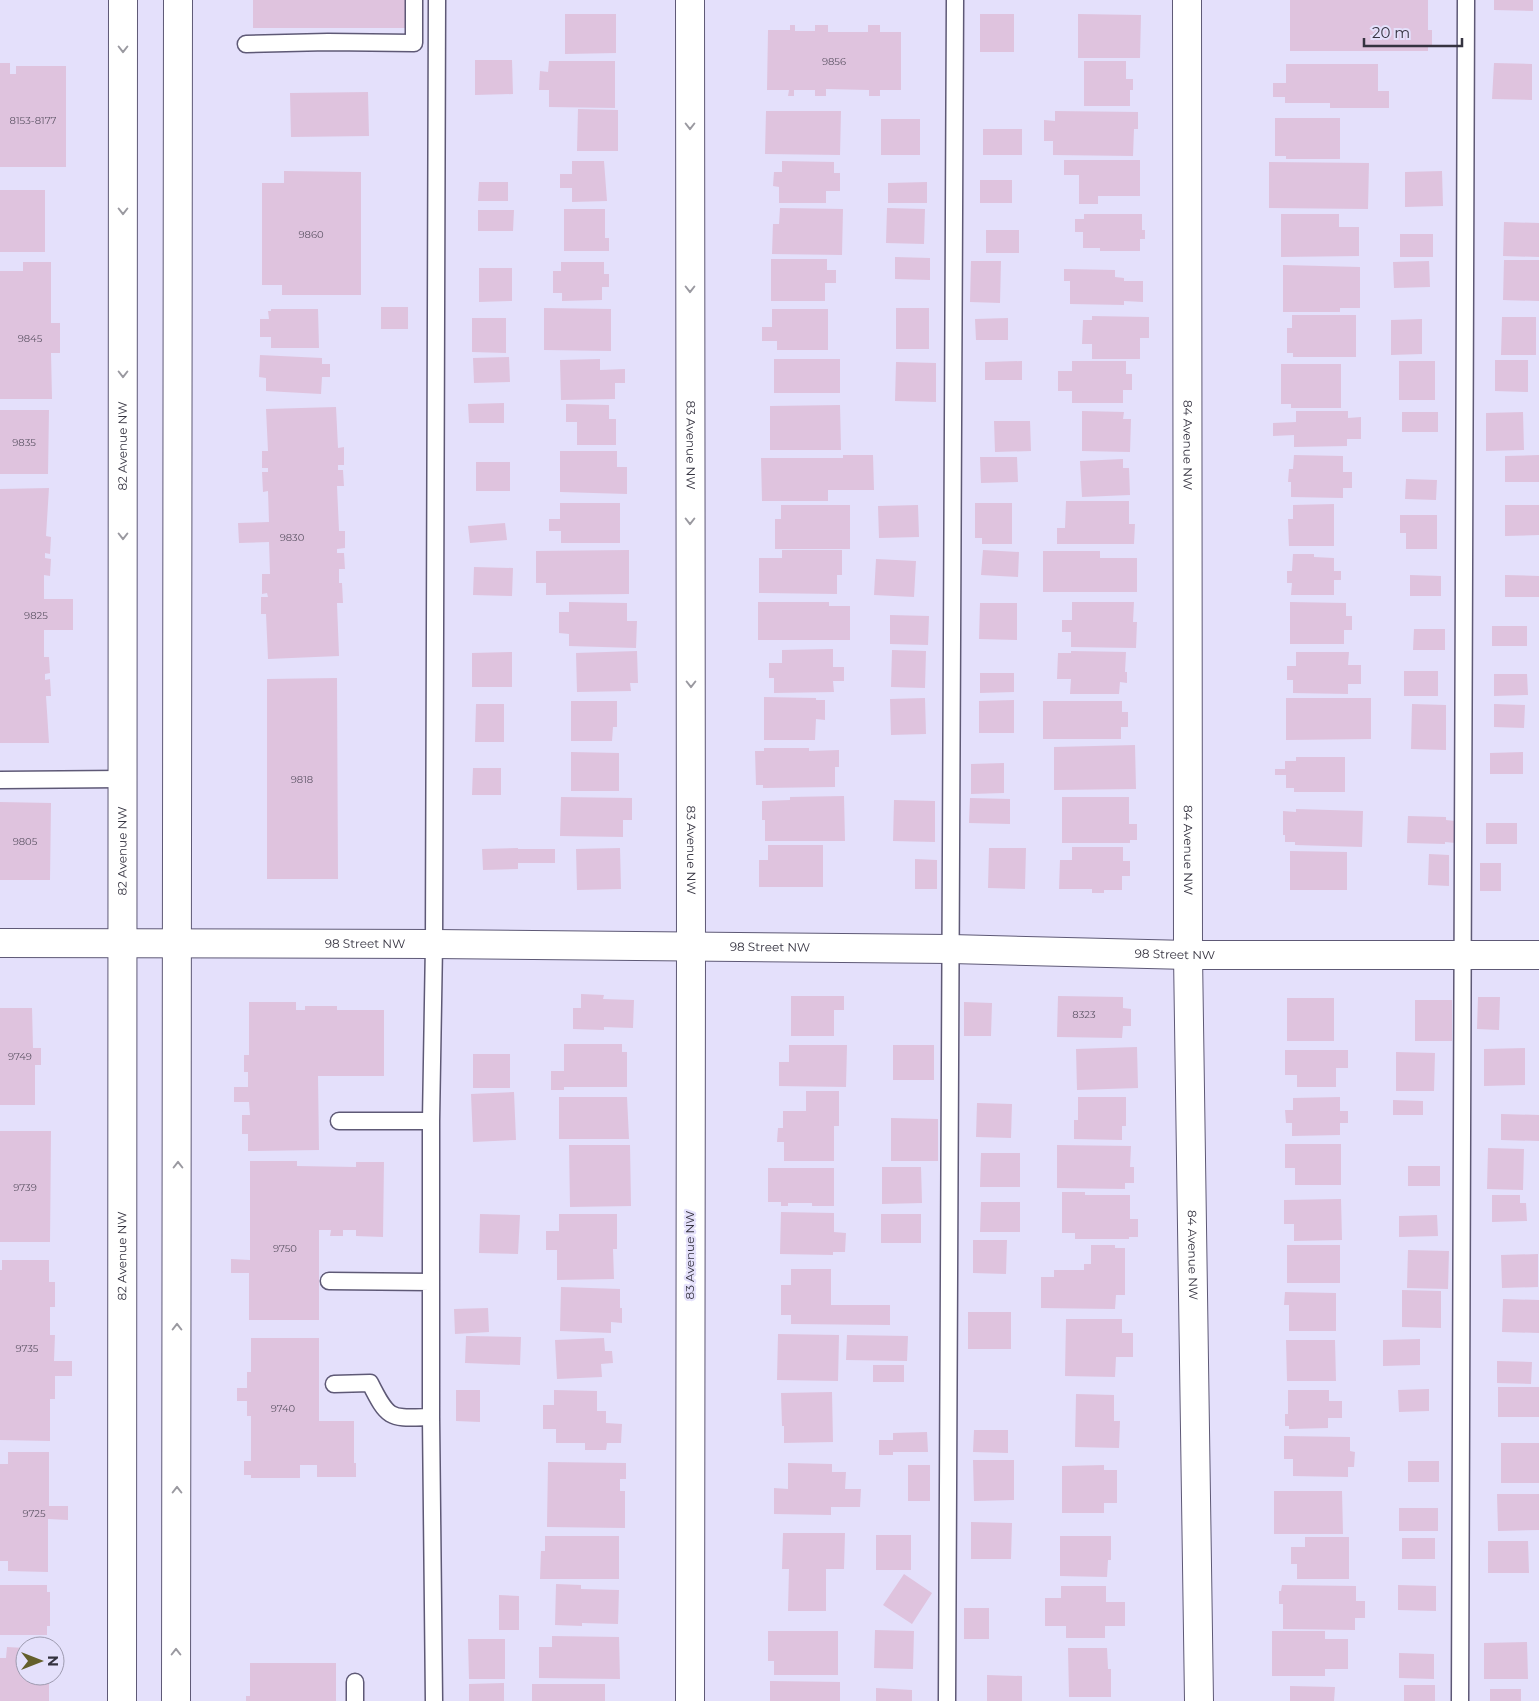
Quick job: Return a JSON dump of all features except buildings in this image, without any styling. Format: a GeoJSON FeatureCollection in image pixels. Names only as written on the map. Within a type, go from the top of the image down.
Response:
{"type":"FeatureCollection","features":[{"type":"Feature","properties":{"kind":"street","name":"82 Avenue NW"},"geometry":{"type":"LineString","coordinates":[[122,1701],[123,0]]}},
{"type":"Feature","properties":{"kind":"street"},"geometry":{"type":"LineString","coordinates":[[176,1701],[178,0]]}},
{"type":"Feature","properties":{"kind":"street","name":"83 Avenue NW"},"geometry":{"type":"LineString","coordinates":[[690,0],[690,1701]]}},
{"type":"Feature","properties":{"kind":"street","name":"84 Avenue NW"},"geometry":{"type":"LineString","coordinates":[[1187,0],[1188,955],[1199,1701]]}},
{"type":"Feature","properties":{"kind":"street","name":"98 Street NW"},"geometry":{"type":"LineString","coordinates":[[0,942],[691,946],[951,949],[1188,955],[1539,955]]}},
{"type":"Feature","properties":{"kind":"lane"},"geometry":{"type":"LineString","coordinates":[[246,44],[290,35],[367,35],[414,43],[414,0]]}},
{"type":"Feature","properties":{"kind":"lane"},"geometry":{"type":"LineString","coordinates":[[434,1701],[431,1418],[431,1121],[434,944],[437,0]]}},
{"type":"Feature","properties":{"kind":"lane"},"geometry":{"type":"LineString","coordinates":[[947,1701],[955,0]]}},
{"type":"Feature","properties":{"kind":"lane"},"geometry":{"type":"LineString","coordinates":[[1460,1701],[1466,0]]}},
{"type":"Feature","properties":{"kind":"lane"},"geometry":{"type":"LineString","coordinates":[[0,780],[123,779]]}},
{"type":"Feature","properties":{"kind":"lane"},"geometry":{"type":"LineString","coordinates":[[338,1121],[431,1121]]}},
{"type":"Feature","properties":{"kind":"lane"},"geometry":{"type":"LineString","coordinates":[[329,1281],[431,1282]]}},
{"type":"Feature","properties":{"kind":"lane"},"geometry":{"type":"LineString","coordinates":[[334,1384],[370,1383],[382,1407],[397,1418],[431,1418]]}},
{"type":"Feature","properties":{"kind":"lane"},"geometry":{"type":"LineString","coordinates":[[355,1682],[355,1701]]}}]}
